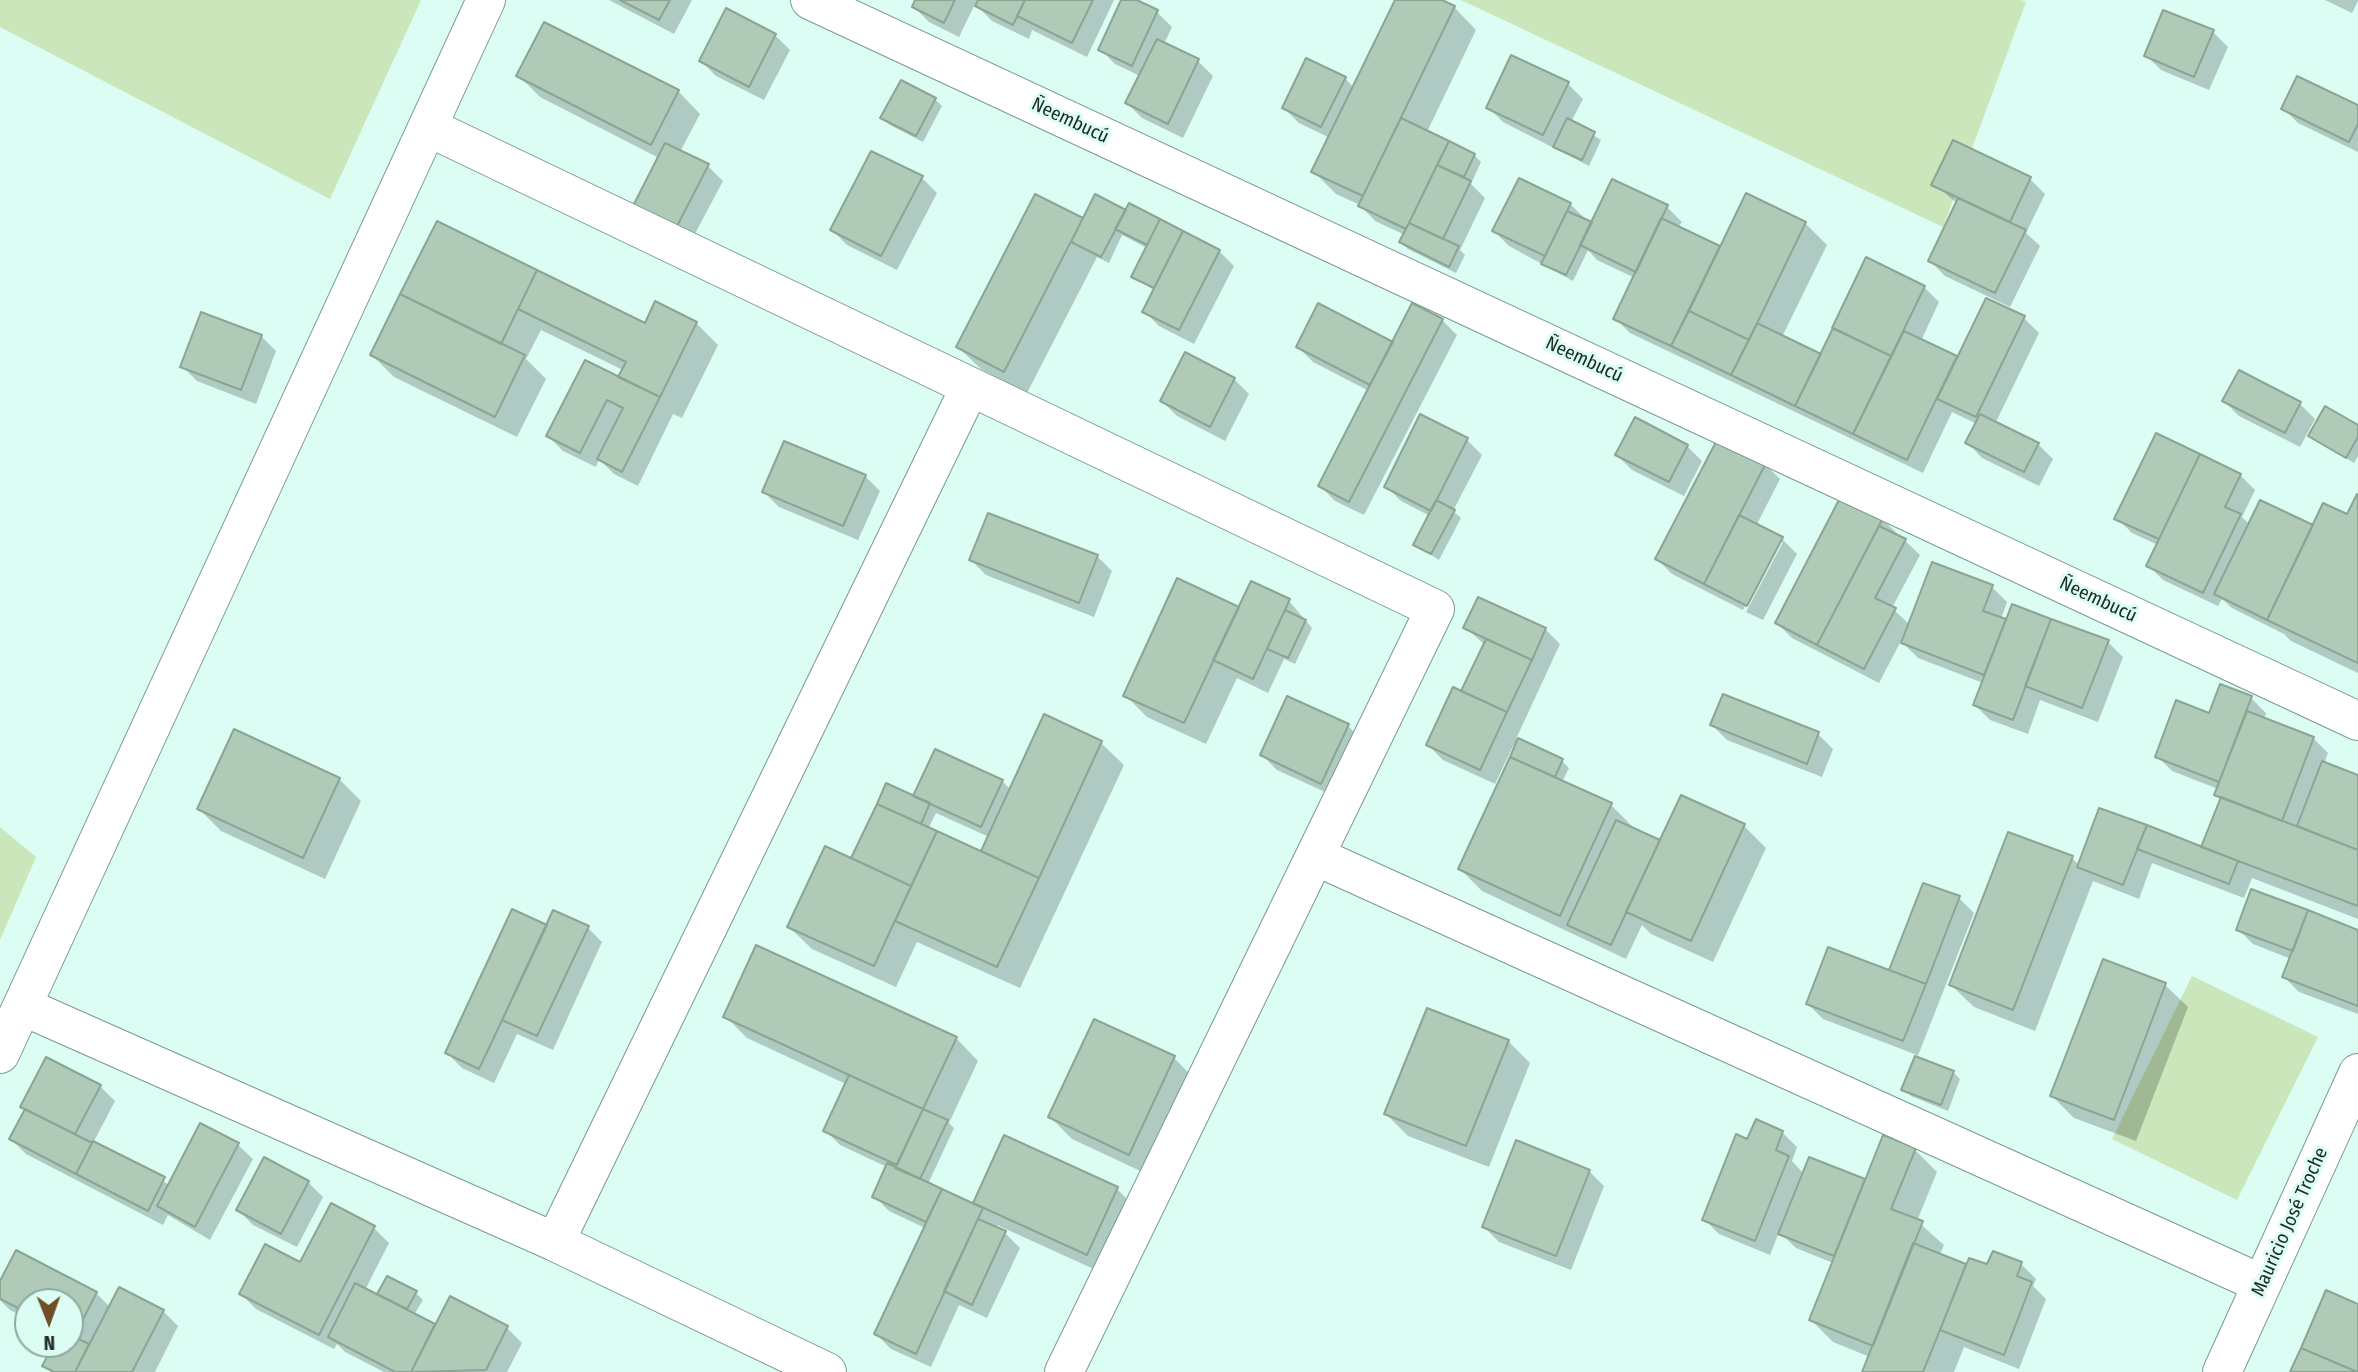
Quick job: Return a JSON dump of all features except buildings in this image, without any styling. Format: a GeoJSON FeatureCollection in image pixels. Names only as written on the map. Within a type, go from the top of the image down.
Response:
{"type":"FeatureCollection","features":[{"type":"Feature","properties":{"kind":"street"},"geometry":{"type":"LineString","coordinates":[[0,1054],[486,0]]}},
{"type":"Feature","properties":{"kind":"street","name":"Ñeembucú"},"geometry":{"type":"LineString","coordinates":[[810,0],[2358,721]]}},
{"type":"Feature","properties":{"kind":"street"},"geometry":{"type":"LineString","coordinates":[[428,127],[1435,609],[1063,1372]]}},
{"type":"Feature","properties":{"kind":"street"},"geometry":{"type":"LineString","coordinates":[[555,1242],[970,387]]}},
{"type":"Feature","properties":{"kind":"street"},"geometry":{"type":"LineString","coordinates":[[1315,856],[2262,1284]]}},
{"type":"Feature","properties":{"kind":"street"},"geometry":{"type":"LineString","coordinates":[[22,1006],[555,1242],[827,1372]]}},
{"type":"Feature","properties":{"kind":"street","name":"Mauricio José Troche"},"geometry":{"type":"LineString","coordinates":[[2222,1372],[2358,1073]]}},
{"type":"Feature","properties":{"kind":"green space"},"geometry":{"type":"Polygon","coordinates":[[[0,0],[421,0],[330,199],[0,27],[0,0]]]}},
{"type":"Feature","properties":{"kind":"green space"},"geometry":{"type":"Polygon","coordinates":[[[1461,0],[2021,0],[2026,2],[1943,227],[1461,0]]]}},
{"type":"Feature","properties":{"kind":"green space"},"geometry":{"type":"Polygon","coordinates":[[[0,827],[36,857],[0,940],[0,827]]]}},
{"type":"Feature","properties":{"kind":"green space"},"geometry":{"type":"Polygon","coordinates":[[[2192,976],[2318,1037],[2237,1200],[2112,1139],[2192,976]]]}}]}
